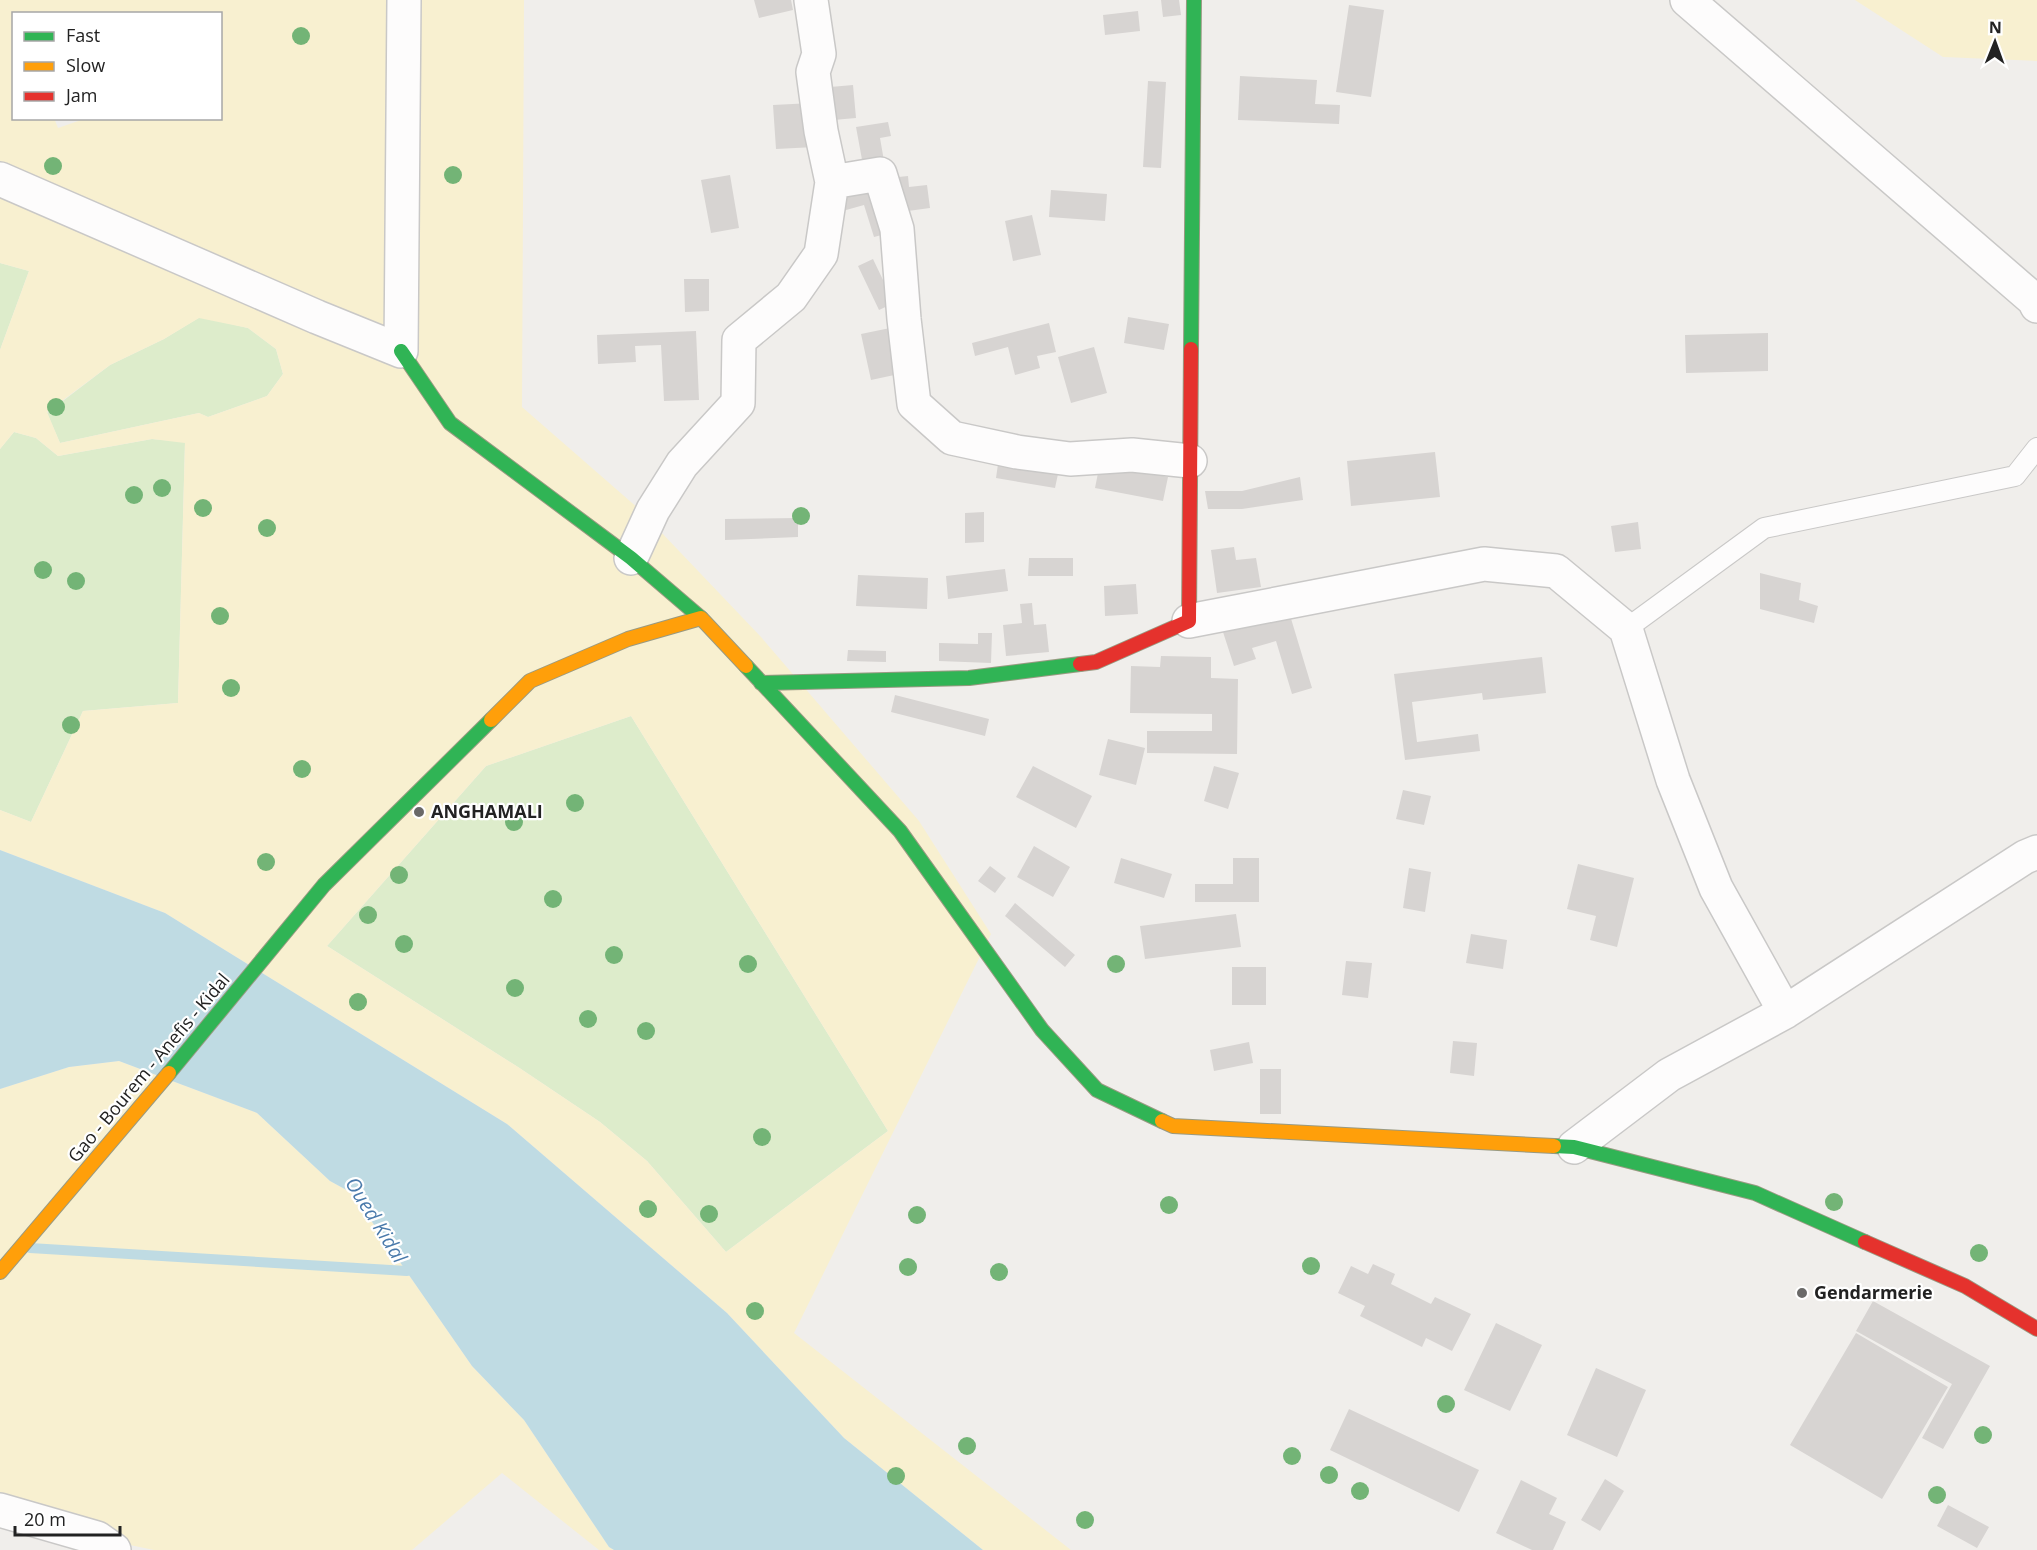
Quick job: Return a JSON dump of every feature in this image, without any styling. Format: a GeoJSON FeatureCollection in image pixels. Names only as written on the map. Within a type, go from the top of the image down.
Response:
{"type":"FeatureCollection","features":[{"type":"Feature","properties":{"kind":"main road"},"geometry":{"type":"LineString","coordinates":[[761,683],[969,678],[1096,662],[1189,621],[1194,0]]}},
{"type":"Feature","properties":{"kind":"main road"},"geometry":{"type":"LineString","coordinates":[[401,351],[450,423],[631,558],[701,618],[900,831],[1042,1030],[1097,1090],[1173,1126],[1575,1148],[1755,1193],[1965,1286],[2037,1329]]}},
{"type":"Feature","properties":{"kind":"main road","name":"Gao - Bourem - Anefis - Kidal"},"geometry":{"type":"LineString","coordinates":[[0,1272],[129,1122],[324,885],[530,681],[628,639],[701,618]]}},
{"type":"Feature","properties":{"kind":"street"},"geometry":{"type":"LineString","coordinates":[[0,179],[317,317],[401,351],[404,0]]}},
{"type":"Feature","properties":{"kind":"street"},"geometry":{"type":"LineString","coordinates":[[631,558],[654,510],[682,464],[738,403],[739,340],[791,297],[821,254],[832,182],[821,131],[813,72],[819,54],[812,0]]}},
{"type":"Feature","properties":{"kind":"street"},"geometry":{"type":"LineString","coordinates":[[1687,0],[2034,300],[2037,306]]}},
{"type":"Feature","properties":{"kind":"street"},"geometry":{"type":"LineString","coordinates":[[832,182],[880,174],[897,229],[914,404],[952,438],[1017,452],[1070,459],[1132,455],[1190,461]]}},
{"type":"Feature","properties":{"kind":"street"},"geometry":{"type":"LineString","coordinates":[[1189,621],[1484,564],[1556,572],[1626,629],[1672,780],[1716,888],[1785,1012]]}},
{"type":"Feature","properties":{"kind":"street"},"geometry":{"type":"LineString","coordinates":[[1575,1148],[1668,1075],[1785,1012],[2025,857],[2037,852]]}},
{"type":"Feature","properties":{"kind":"street"},"geometry":{"type":"LineString","coordinates":[[0,1510],[97,1538],[114,1550]]}},
{"type":"Feature","properties":{"kind":"lane"},"geometry":{"type":"LineString","coordinates":[[1626,629],[1764,528],[2015,476],[2037,448]]}},
{"type":"Feature","properties":{"kind":"green space"},"geometry":{"type":"Polygon","coordinates":[[[0,263],[29,271],[0,350],[0,263]]]}},
{"type":"Feature","properties":{"kind":"green space"},"geometry":{"type":"Polygon","coordinates":[[[200,317],[248,328],[276,349],[283,374],[267,396],[208,417],[199,413],[60,443],[47,413],[110,365],[164,339],[200,317]]]}},
{"type":"Feature","properties":{"kind":"green space"},"geometry":{"type":"Polygon","coordinates":[[[14,432],[36,438],[58,456],[152,439],[185,442],[178,703],[83,711],[31,822],[0,810],[0,449],[14,432]]]}},
{"type":"Feature","properties":{"kind":"green space"},"geometry":{"type":"Polygon","coordinates":[[[631,716],[888,1131],[726,1252],[647,1161],[600,1122],[327,946],[486,766],[631,716]]]}},
{"type":"Feature","properties":{"kind":"sand"},"geometry":{"type":"Polygon","coordinates":[[[0,0],[524,0],[522,407],[639,509],[761,637],[919,821],[991,934],[794,1333],[1071,1550],[983,1550],[844,1438],[727,1313],[507,1124],[165,913],[0,850],[0,810],[31,822],[83,711],[178,703],[185,443],[152,439],[58,456],[36,438],[14,432],[0,449],[0,350],[29,271],[0,263],[0,0]],[[199,318],[164,339],[110,365],[47,412],[60,443],[199,413],[208,417],[267,396],[283,374],[276,349],[248,328],[199,318]],[[631,716],[486,766],[327,946],[600,1122],[647,1161],[726,1252],[888,1131],[631,716]]]}},
{"type":"Feature","properties":{"kind":"sand"},"geometry":{"type":"Polygon","coordinates":[[[1855,0],[2037,0],[2037,61],[1943,57],[1855,0]]]}},
{"type":"Feature","properties":{"kind":"sand"},"geometry":{"type":"Polygon","coordinates":[[[119,1061],[257,1113],[330,1181],[352,1193],[472,1366],[524,1420],[609,1547],[614,1550],[599,1550],[502,1473],[412,1550],[154,1550],[0,1518],[0,1089],[69,1067],[119,1061]]]}},
{"type":"Feature","properties":{"kind":"water","name":"Oued Kidal"},"geometry":{"type":"Polygon","coordinates":[[[0,850],[165,913],[507,1124],[727,1313],[844,1438],[983,1550],[614,1550],[609,1547],[524,1420],[472,1366],[352,1193],[330,1181],[257,1113],[119,1061],[69,1067],[0,1089],[0,850]]]}},
{"type":"Feature","properties":{"kind":"building"},"geometry":{"type":"Polygon","coordinates":[[[754,0],[791,0],[793,10],[759,18],[754,0]]]}},
{"type":"Feature","properties":{"kind":"building"},"geometry":{"type":"Polygon","coordinates":[[[1161,0],[1179,0],[1181,15],[1163,17],[1161,0]]]}},
{"type":"Feature","properties":{"kind":"building"},"geometry":{"type":"Polygon","coordinates":[[[1349,5],[1384,10],[1371,97],[1336,92],[1349,5]]]}},
{"type":"Feature","properties":{"kind":"building"},"geometry":{"type":"Polygon","coordinates":[[[1138,11],[1140,31],[1105,35],[1103,15],[1138,11]]]}},
{"type":"Feature","properties":{"kind":"building"},"geometry":{"type":"Polygon","coordinates":[[[1240,76],[1317,80],[1315,104],[1340,105],[1339,124],[1238,120],[1240,76]]]}},
{"type":"Feature","properties":{"kind":"building"},"geometry":{"type":"Polygon","coordinates":[[[1148,81],[1166,82],[1161,168],[1143,167],[1148,81]]]}},
{"type":"Feature","properties":{"kind":"building"},"geometry":{"type":"Polygon","coordinates":[[[853,85],[856,118],[822,121],[819,88],[853,85]]]}},
{"type":"Feature","properties":{"kind":"building"},"geometry":{"type":"Polygon","coordinates":[[[812,103],[815,147],[776,149],[773,105],[812,103]]]}},
{"type":"Feature","properties":{"kind":"building"},"geometry":{"type":"Polygon","coordinates":[[[888,122],[891,136],[880,138],[884,161],[863,165],[856,127],[888,122]]]}},
{"type":"Feature","properties":{"kind":"building"},"geometry":{"type":"Polygon","coordinates":[[[730,175],[739,228],[711,233],[701,180],[730,175]]]}},
{"type":"Feature","properties":{"kind":"building"},"geometry":{"type":"Polygon","coordinates":[[[908,176],[909,187],[927,185],[930,208],[893,213],[889,178],[908,176]]]}},
{"type":"Feature","properties":{"kind":"building"},"geometry":{"type":"Polygon","coordinates":[[[874,182],[889,233],[874,237],[864,205],[839,212],[834,194],[874,182]]]}},
{"type":"Feature","properties":{"kind":"building"},"geometry":{"type":"Polygon","coordinates":[[[1051,190],[1107,194],[1105,221],[1049,217],[1051,190]]]}},
{"type":"Feature","properties":{"kind":"building"},"geometry":{"type":"Polygon","coordinates":[[[1032,215],[1041,255],[1013,261],[1005,221],[1032,215]]]}},
{"type":"Feature","properties":{"kind":"building"},"geometry":{"type":"Polygon","coordinates":[[[873,259],[894,303],[879,310],[858,266],[873,259]]]}},
{"type":"Feature","properties":{"kind":"building"},"geometry":{"type":"Polygon","coordinates":[[[684,279],[709,279],[709,311],[685,312],[684,279]]]}},
{"type":"Feature","properties":{"kind":"building"},"geometry":{"type":"Polygon","coordinates":[[[1128,317],[1169,324],[1164,350],[1124,343],[1128,317]]]}},
{"type":"Feature","properties":{"kind":"building"},"geometry":{"type":"Polygon","coordinates":[[[1049,323],[1056,352],[1037,356],[1040,368],[1015,375],[1008,347],[975,356],[972,343],[1049,323]]]}},
{"type":"Feature","properties":{"kind":"building"},"geometry":{"type":"Polygon","coordinates":[[[890,328],[899,374],[871,380],[861,334],[890,328]]]}},
{"type":"Feature","properties":{"kind":"building"},"geometry":{"type":"Polygon","coordinates":[[[696,331],[699,400],[664,401],[661,345],[635,346],[636,362],[598,364],[597,335],[696,331]]]}},
{"type":"Feature","properties":{"kind":"building"},"geometry":{"type":"Polygon","coordinates":[[[1768,333],[1768,371],[1686,373],[1685,335],[1768,333]]]}},
{"type":"Feature","properties":{"kind":"building"},"geometry":{"type":"Polygon","coordinates":[[[1094,347],[1107,393],[1071,403],[1058,357],[1094,347]]]}},
{"type":"Feature","properties":{"kind":"building"},"geometry":{"type":"Polygon","coordinates":[[[1435,452],[1440,497],[1351,506],[1347,461],[1435,452]]]}},
{"type":"Feature","properties":{"kind":"building"},"geometry":{"type":"Polygon","coordinates":[[[1100,463],[1168,477],[1163,501],[1095,488],[1100,463]]]}},
{"type":"Feature","properties":{"kind":"building"},"geometry":{"type":"Polygon","coordinates":[[[998,464],[1058,474],[1055,488],[996,478],[998,464]]]}},
{"type":"Feature","properties":{"kind":"building"},"geometry":{"type":"Polygon","coordinates":[[[1300,477],[1303,500],[1242,509],[1208,509],[1205,491],[1242,491],[1300,477]]]}},
{"type":"Feature","properties":{"kind":"building"},"geometry":{"type":"Polygon","coordinates":[[[984,512],[984,542],[965,543],[965,513],[984,512]]]}},
{"type":"Feature","properties":{"kind":"building"},"geometry":{"type":"Polygon","coordinates":[[[798,518],[798,537],[725,540],[725,519],[798,518]]]}},
{"type":"Feature","properties":{"kind":"building"},"geometry":{"type":"Polygon","coordinates":[[[1638,522],[1641,549],[1615,552],[1611,526],[1638,522]]]}},
{"type":"Feature","properties":{"kind":"building"},"geometry":{"type":"Polygon","coordinates":[[[1234,547],[1236,560],[1256,558],[1261,587],[1217,593],[1211,550],[1234,547]]]}},
{"type":"Feature","properties":{"kind":"building"},"geometry":{"type":"Polygon","coordinates":[[[1029,558],[1073,558],[1073,576],[1028,576],[1029,558]]]}},
{"type":"Feature","properties":{"kind":"building"},"geometry":{"type":"Polygon","coordinates":[[[1005,569],[1008,591],[948,599],[946,576],[1005,569]]]}},
{"type":"Feature","properties":{"kind":"building"},"geometry":{"type":"Polygon","coordinates":[[[1760,573],[1801,583],[1799,600],[1818,606],[1814,623],[1760,609],[1760,573]]]}},
{"type":"Feature","properties":{"kind":"building"},"geometry":{"type":"Polygon","coordinates":[[[858,575],[928,578],[927,609],[856,606],[858,575]]]}},
{"type":"Feature","properties":{"kind":"building"},"geometry":{"type":"Polygon","coordinates":[[[1136,584],[1138,614],[1105,616],[1104,586],[1136,584]]]}},
{"type":"Feature","properties":{"kind":"building"},"geometry":{"type":"Polygon","coordinates":[[[1032,603],[1034,625],[1046,624],[1049,652],[1006,656],[1003,625],[1022,623],[1020,604],[1032,603]]]}},
{"type":"Feature","properties":{"kind":"building"},"geometry":{"type":"Polygon","coordinates":[[[1289,612],[1312,688],[1292,694],[1276,641],[1252,648],[1256,659],[1234,666],[1223,632],[1289,612]]]}},
{"type":"Feature","properties":{"kind":"building"},"geometry":{"type":"Polygon","coordinates":[[[978,633],[992,633],[991,663],[939,661],[939,643],[978,644],[978,633]]]}},
{"type":"Feature","properties":{"kind":"building"},"geometry":{"type":"Polygon","coordinates":[[[848,650],[886,651],[886,662],[847,661],[848,650]]]}},
{"type":"Feature","properties":{"kind":"building"},"geometry":{"type":"Polygon","coordinates":[[[1161,656],[1211,657],[1211,678],[1238,679],[1237,754],[1147,753],[1147,731],[1212,731],[1212,714],[1130,713],[1131,666],[1160,667],[1161,656]]]}},
{"type":"Feature","properties":{"kind":"building"},"geometry":{"type":"Polygon","coordinates":[[[1542,657],[1546,693],[1483,700],[1482,693],[1412,702],[1417,742],[1478,734],[1480,751],[1405,760],[1394,674],[1542,657]]]}},
{"type":"Feature","properties":{"kind":"building"},"geometry":{"type":"Polygon","coordinates":[[[895,695],[989,719],[985,736],[891,712],[895,695]]]}},
{"type":"Feature","properties":{"kind":"building"},"geometry":{"type":"Polygon","coordinates":[[[1108,739],[1145,748],[1136,785],[1099,775],[1108,739]]]}},
{"type":"Feature","properties":{"kind":"building"},"geometry":{"type":"Polygon","coordinates":[[[1033,766],[1092,796],[1076,828],[1016,797],[1033,766]]]}},
{"type":"Feature","properties":{"kind":"building"},"geometry":{"type":"Polygon","coordinates":[[[1214,766],[1239,773],[1228,809],[1204,801],[1214,766]]]}},
{"type":"Feature","properties":{"kind":"building"},"geometry":{"type":"Polygon","coordinates":[[[1403,790],[1431,796],[1424,825],[1396,819],[1403,790]]]}},
{"type":"Feature","properties":{"kind":"building"},"geometry":{"type":"Polygon","coordinates":[[[1034,846],[1070,867],[1053,897],[1017,877],[1034,846]]]}},
{"type":"Feature","properties":{"kind":"building"},"geometry":{"type":"Polygon","coordinates":[[[1121,858],[1172,874],[1164,898],[1114,883],[1121,858]]]}},
{"type":"Feature","properties":{"kind":"building"},"geometry":{"type":"Polygon","coordinates":[[[1233,858],[1259,858],[1259,902],[1195,902],[1195,884],[1233,884],[1233,858]]]}},
{"type":"Feature","properties":{"kind":"building"},"geometry":{"type":"Polygon","coordinates":[[[1578,864],[1634,878],[1617,947],[1590,940],[1596,916],[1567,909],[1578,864]]]}},
{"type":"Feature","properties":{"kind":"building"},"geometry":{"type":"Polygon","coordinates":[[[990,866],[1006,878],[995,893],[978,881],[990,866]]]}},
{"type":"Feature","properties":{"kind":"building"},"geometry":{"type":"Polygon","coordinates":[[[1409,868],[1431,872],[1425,912],[1403,908],[1409,868]]]}},
{"type":"Feature","properties":{"kind":"building"},"geometry":{"type":"Polygon","coordinates":[[[1015,903],[1075,955],[1065,967],[1005,916],[1015,903]]]}},
{"type":"Feature","properties":{"kind":"building"},"geometry":{"type":"Polygon","coordinates":[[[1236,914],[1241,947],[1145,959],[1140,926],[1236,914]]]}},
{"type":"Feature","properties":{"kind":"building"},"geometry":{"type":"Polygon","coordinates":[[[1471,934],[1507,940],[1503,969],[1466,963],[1471,934]]]}},
{"type":"Feature","properties":{"kind":"building"},"geometry":{"type":"Polygon","coordinates":[[[1346,961],[1372,963],[1368,998],[1342,995],[1346,961]]]}},
{"type":"Feature","properties":{"kind":"building"},"geometry":{"type":"Polygon","coordinates":[[[1232,967],[1266,967],[1266,1005],[1232,1005],[1232,967]]]}},
{"type":"Feature","properties":{"kind":"building"},"geometry":{"type":"Polygon","coordinates":[[[1453,1041],[1477,1043],[1474,1076],[1450,1073],[1453,1041]]]}},
{"type":"Feature","properties":{"kind":"building"},"geometry":{"type":"Polygon","coordinates":[[[1249,1042],[1253,1063],[1214,1071],[1210,1050],[1249,1042]]]}},
{"type":"Feature","properties":{"kind":"building"},"geometry":{"type":"Polygon","coordinates":[[[1260,1069],[1281,1069],[1281,1114],[1260,1114],[1260,1069]]]}},
{"type":"Feature","properties":{"kind":"building"},"geometry":{"type":"Polygon","coordinates":[[[1373,1264],[1395,1274],[1391,1284],[1431,1304],[1435,1297],[1471,1314],[1452,1351],[1426,1338],[1422,1347],[1360,1316],[1365,1306],[1338,1293],[1351,1266],[1368,1274],[1373,1264]]]}},
{"type":"Feature","properties":{"kind":"building"},"geometry":{"type":"Polygon","coordinates":[[[1873,1301],[1990,1366],[1943,1449],[1922,1438],[1952,1384],[1856,1331],[1873,1301]]]}},
{"type":"Feature","properties":{"kind":"building"},"geometry":{"type":"Polygon","coordinates":[[[1496,1323],[1542,1345],[1510,1411],[1464,1390],[1496,1323]]]}},
{"type":"Feature","properties":{"kind":"building"},"geometry":{"type":"Polygon","coordinates":[[[1856,1333],[1948,1387],[1882,1499],[1790,1445],[1856,1333]]]}},
{"type":"Feature","properties":{"kind":"building"},"geometry":{"type":"Polygon","coordinates":[[[1596,1368],[1646,1390],[1617,1457],[1567,1435],[1596,1368]]]}},
{"type":"Feature","properties":{"kind":"building"},"geometry":{"type":"Polygon","coordinates":[[[1349,1409],[1479,1470],[1459,1512],[1330,1450],[1349,1409]]]}},
{"type":"Feature","properties":{"kind":"building"},"geometry":{"type":"Polygon","coordinates":[[[1605,1479],[1624,1491],[1600,1531],[1581,1520],[1605,1479]]]}},
{"type":"Feature","properties":{"kind":"building"},"geometry":{"type":"Polygon","coordinates":[[[1521,1480],[1557,1498],[1549,1514],[1566,1522],[1553,1550],[1532,1550],[1496,1533],[1521,1480]]]}},
{"type":"Feature","properties":{"kind":"building"},"geometry":{"type":"Polygon","coordinates":[[[1948,1505],[1989,1527],[1977,1548],[1937,1526],[1948,1505]]]}},
{"type":"Feature","properties":{"kind":"waterway","name":"Oued Kidal"},"geometry":{"type":"LineString","coordinates":[[30,1248],[407,1271]]}},
{"type":"Feature","properties":{"kind":"traffic: fast"},"geometry":{"type":"LineString","coordinates":[[1191,349],[1194,0]]}},
{"type":"Feature","properties":{"kind":"traffic: fast"},"geometry":{"type":"LineString","coordinates":[[401,351],[450,423],[631,558],[701,618]]}},
{"type":"Feature","properties":{"kind":"traffic: fast"},"geometry":{"type":"LineString","coordinates":[[761,683],[969,678],[1080,664]]}},
{"type":"Feature","properties":{"kind":"traffic: fast"},"geometry":{"type":"LineString","coordinates":[[746,666],[900,831],[1042,1030],[1097,1090],[1162,1121]]}},
{"type":"Feature","properties":{"kind":"traffic: fast"},"geometry":{"type":"LineString","coordinates":[[169,1073],[324,885],[491,720]]}},
{"type":"Feature","properties":{"kind":"traffic: fast"},"geometry":{"type":"LineString","coordinates":[[1554,1146],[1574,1147],[1755,1193],[1865,1242]]}},
{"type":"Feature","properties":{"kind":"traffic: slow"},"geometry":{"type":"LineString","coordinates":[[491,720],[530,681],[628,639],[701,618],[746,666]]}},
{"type":"Feature","properties":{"kind":"traffic: slow"},"geometry":{"type":"LineString","coordinates":[[0,1272],[169,1073]]}},
{"type":"Feature","properties":{"kind":"traffic: slow"},"geometry":{"type":"LineString","coordinates":[[1162,1121],[1173,1126],[1554,1146]]}},
{"type":"Feature","properties":{"kind":"traffic: jam"},"geometry":{"type":"LineString","coordinates":[[1080,664],[1096,662],[1189,621],[1191,349]]}},
{"type":"Feature","properties":{"kind":"traffic: jam"},"geometry":{"type":"LineString","coordinates":[[1865,1242],[1965,1286],[2037,1329]]}},
{"type":"Feature","properties":{"kind":"place","name":"ANGHAMALI"},"geometry":{"type":"Point","coordinates":[419,812]}},
{"type":"Feature","properties":{"kind":"place","name":"Gendarmerie"},"geometry":{"type":"Point","coordinates":[1802,1293]}}]}
